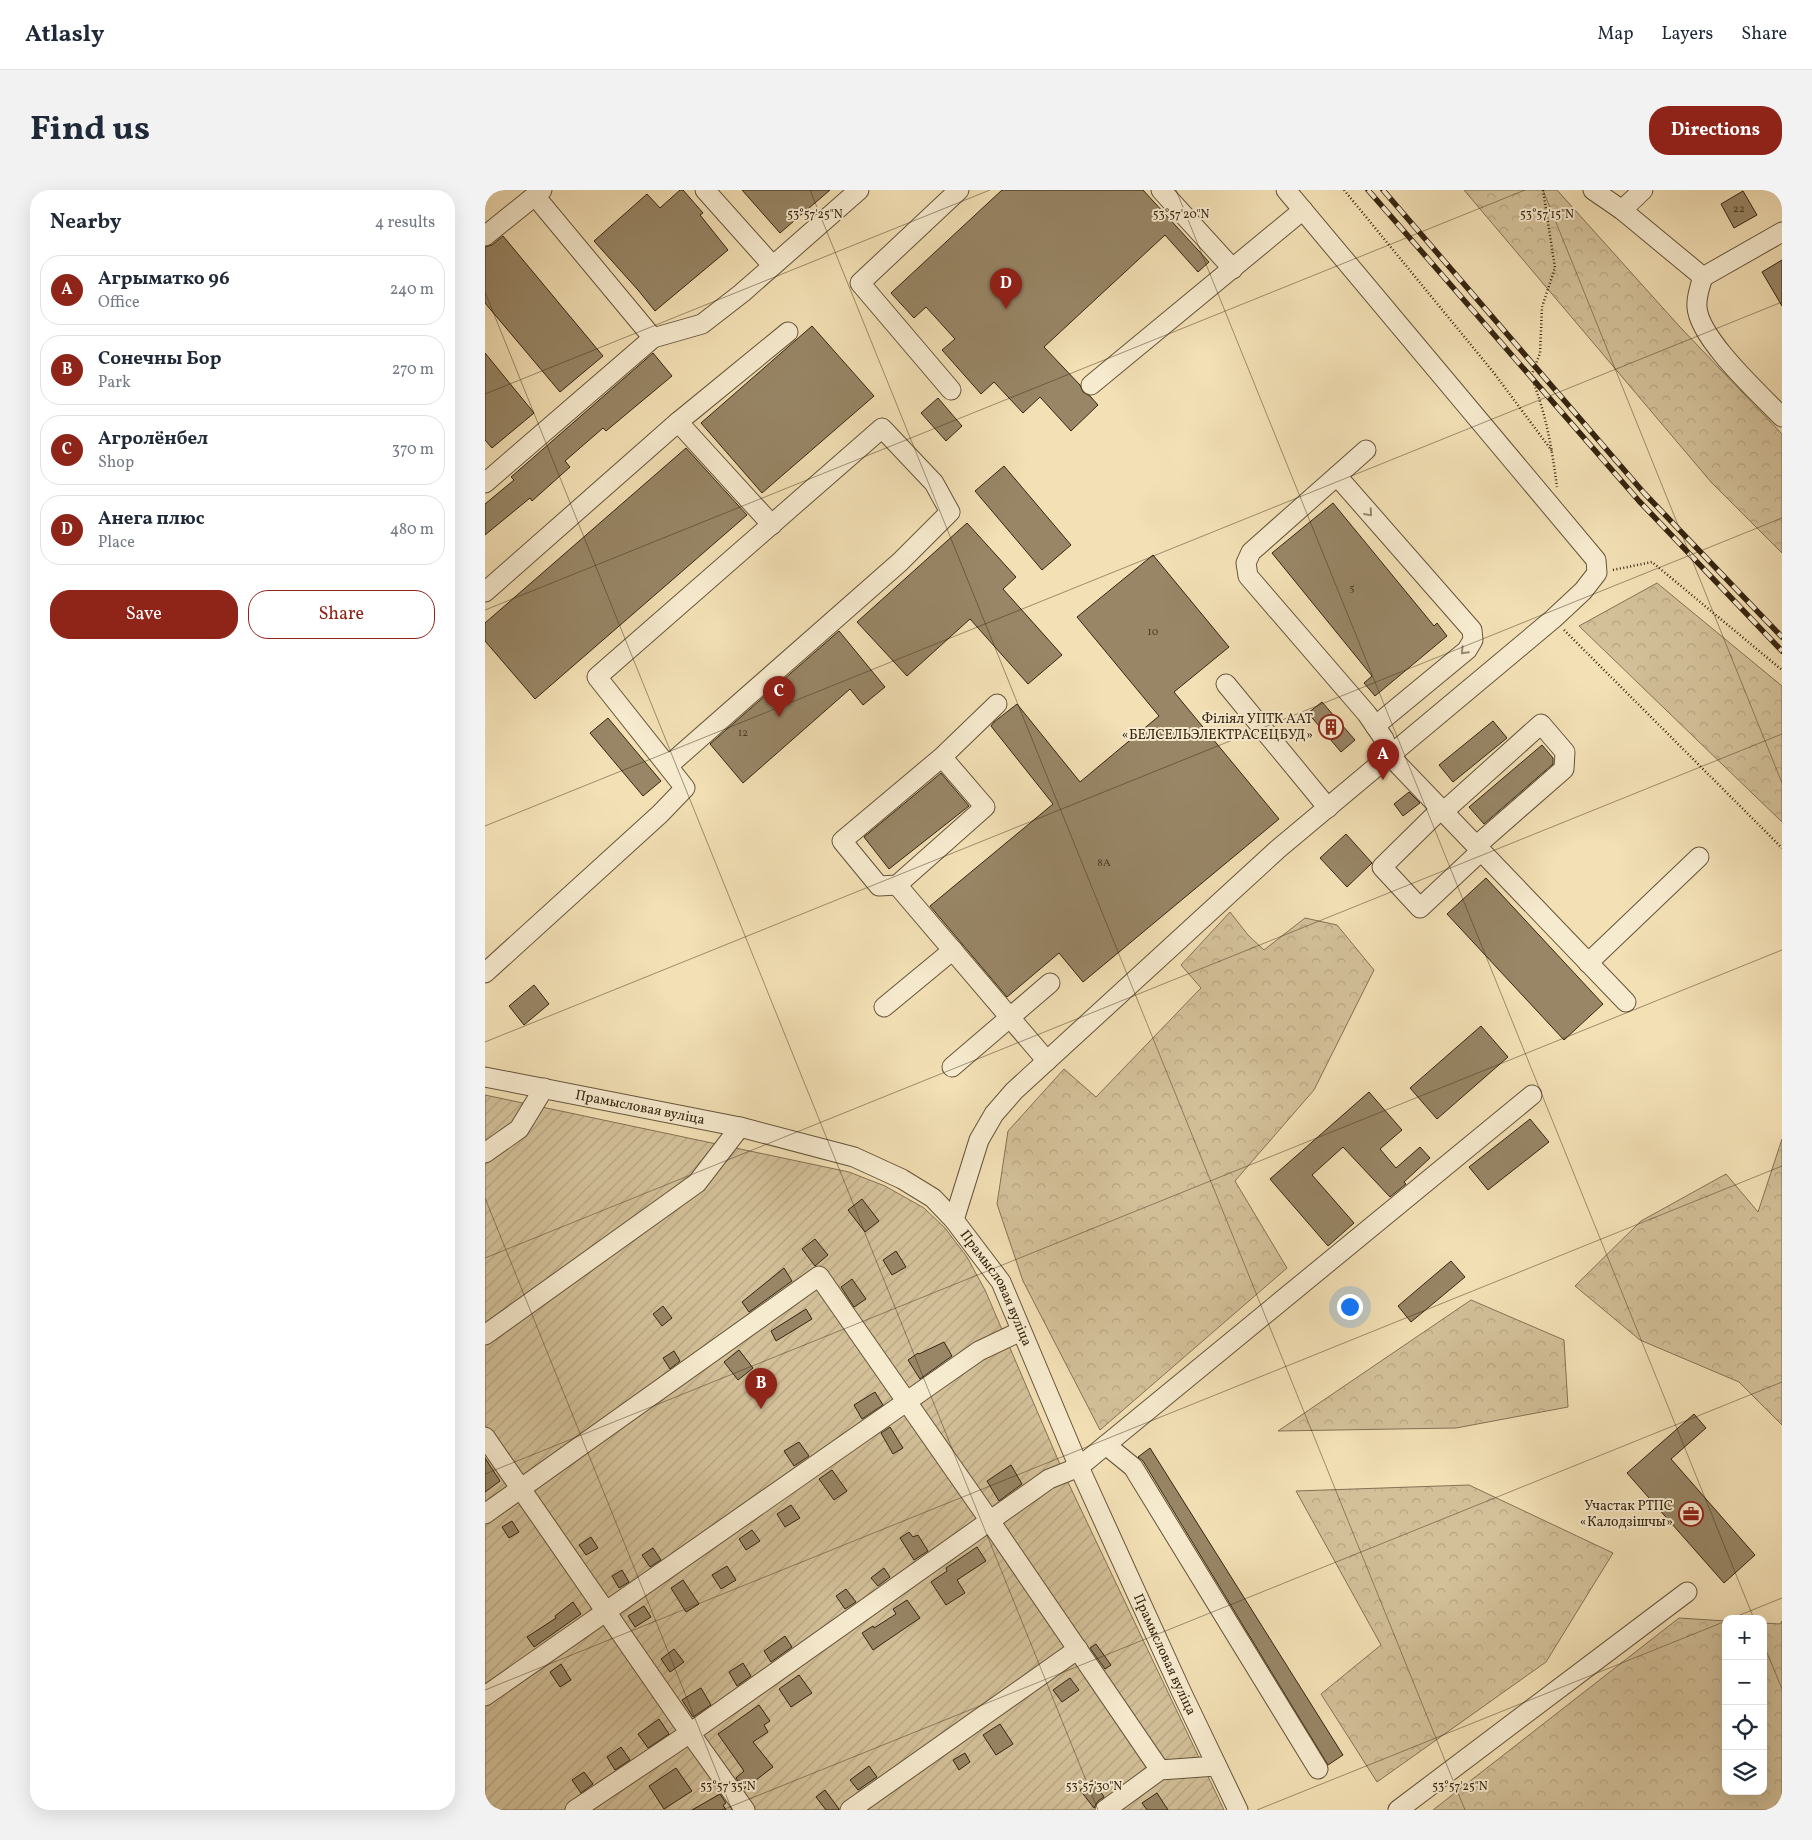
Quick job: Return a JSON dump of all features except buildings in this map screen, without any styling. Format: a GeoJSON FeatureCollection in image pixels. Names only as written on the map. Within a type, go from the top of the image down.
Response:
{"type":"FeatureCollection","features":[{"type":"Feature","properties":{"kind":"street"},"geometry":{"type":"LineString","coordinates":[[705,190],[772,265]]}},
{"type":"Feature","properties":{"kind":"street"},"geometry":{"type":"LineString","coordinates":[[485,483],[653,338],[702,324],[741,293],[859,190]]}},
{"type":"Feature","properties":{"kind":"street"},"geometry":{"type":"LineString","coordinates":[[951,390],[860,283],[959,190]]}},
{"type":"Feature","properties":{"kind":"street"},"geometry":{"type":"LineString","coordinates":[[1161,190],[1233,269]]}},
{"type":"Feature","properties":{"kind":"street"},"geometry":{"type":"LineString","coordinates":[[954,1220],[979,1140],[994,1114],[1015,1091],[1278,850],[1553,618],[1583,590],[1597,573],[1596,560],[1286,190]]}},
{"type":"Feature","properties":{"kind":"street"},"geometry":{"type":"LineString","coordinates":[[1593,190],[1622,210],[1703,276]]}},
{"type":"Feature","properties":{"kind":"street"},"geometry":{"type":"LineString","coordinates":[[1622,210],[1643,190]]}},
{"type":"Feature","properties":{"kind":"street"},"geometry":{"type":"LineString","coordinates":[[485,236],[539,193],[653,338]]}},
{"type":"Feature","properties":{"kind":"street"},"geometry":{"type":"LineString","coordinates":[[1091,385],[1303,210]]}},
{"type":"Feature","properties":{"kind":"street"},"geometry":{"type":"LineString","coordinates":[[1703,276],[1782,232]]}},
{"type":"Feature","properties":{"kind":"street"},"geometry":{"type":"LineString","coordinates":[[1703,276],[1697,308],[1707,332],[1734,367],[1782,417]]}},
{"type":"Feature","properties":{"kind":"street"},"geometry":{"type":"LineString","coordinates":[[485,592],[678,422],[788,332]]}},
{"type":"Feature","properties":{"kind":"street"},"geometry":{"type":"LineString","coordinates":[[678,422],[772,524]]}},
{"type":"Feature","properties":{"kind":"street"},"geometry":{"type":"LineString","coordinates":[[485,972],[660,814],[685,788],[597,677],[882,428],[934,483],[950,512],[900,562],[668,766]]}},
{"type":"Feature","properties":{"kind":"street"},"geometry":{"type":"LineString","coordinates":[[1366,450],[1251,552],[1246,563],[1247,576],[1367,714],[1384,739],[1390,756],[1626,1002]]}},
{"type":"Feature","properties":{"kind":"street"},"geometry":{"type":"LineString","coordinates":[[1337,476],[1472,630],[1473,640],[1467,650],[1375,726]]}},
{"type":"Feature","properties":{"kind":"street"},"geometry":{"type":"LineString","coordinates":[[1225,684],[1328,808]]}},
{"type":"Feature","properties":{"kind":"street"},"geometry":{"type":"LineString","coordinates":[[941,757],[985,807],[897,885],[879,886],[842,841],[941,757],[997,704]]}},
{"type":"Feature","properties":{"kind":"street"},"geometry":{"type":"LineString","coordinates":[[1541,724],[1565,752],[1564,768],[1479,848],[1420,908],[1382,867],[1442,810],[1541,724]]}},
{"type":"Feature","properties":{"kind":"street"},"geometry":{"type":"LineString","coordinates":[[1588,963],[1699,857]]}},
{"type":"Feature","properties":{"kind":"street"},"geometry":{"type":"LineString","coordinates":[[897,885],[1047,1061]]}},
{"type":"Feature","properties":{"kind":"street"},"geometry":{"type":"LineString","coordinates":[[884,1007],[953,950]]}},
{"type":"Feature","properties":{"kind":"street"},"geometry":{"type":"LineString","coordinates":[[952,1067],[1050,983]]}},
{"type":"Feature","properties":{"kind":"street","name":"Прамысловая вуліца"},"geometry":{"type":"LineString","coordinates":[[485,1077],[740,1127],[854,1157],[909,1183],[933,1198],[954,1220],[1001,1282],[1079,1467],[1181,1691],[1238,1810]]}},
{"type":"Feature","properties":{"kind":"street"},"geometry":{"type":"LineString","coordinates":[[485,1153],[519,1129],[544,1088]]}},
{"type":"Feature","properties":{"kind":"street"},"geometry":{"type":"LineString","coordinates":[[575,1810],[690,1733],[1049,1479],[1079,1467],[1532,1095]]}},
{"type":"Feature","properties":{"kind":"street"},"geometry":{"type":"LineString","coordinates":[[485,1335],[697,1182],[740,1127]]}},
{"type":"Feature","properties":{"kind":"street"},"geometry":{"type":"LineString","coordinates":[[485,1514],[819,1276],[990,1521],[1160,1770]]}},
{"type":"Feature","properties":{"kind":"street"},"geometry":{"type":"LineString","coordinates":[[485,1696],[979,1351],[1021,1331]]}},
{"type":"Feature","properties":{"kind":"street"},"geometry":{"type":"LineString","coordinates":[[485,1437],[745,1810]]}},
{"type":"Feature","properties":{"kind":"street"},"geometry":{"type":"LineString","coordinates":[[1106,1445],[1133,1467],[1318,1769]]}},
{"type":"Feature","properties":{"kind":"street"},"geometry":{"type":"LineString","coordinates":[[1398,1810],[1687,1592]]}},
{"type":"Feature","properties":{"kind":"street"},"geometry":{"type":"LineString","coordinates":[[850,1810],[1078,1649]]}},
{"type":"Feature","properties":{"kind":"street"},"geometry":{"type":"LineString","coordinates":[[1105,1810],[1160,1770],[1217,1766]]}},
{"type":"Feature","properties":{"kind":"path"},"geometry":{"type":"LineString","coordinates":[[1344,190],[1494,372],[1553,452],[1541,400],[1531,377],[1540,353],[1542,307],[1555,268],[1543,190]]}},
{"type":"Feature","properties":{"kind":"path"},"geometry":{"type":"LineString","coordinates":[[1597,573],[1652,562],[1782,670]]}},
{"type":"Feature","properties":{"kind":"path"},"geometry":{"type":"LineString","coordinates":[[1553,618],[1782,848]]}},
{"type":"Feature","properties":{"kind":"green space"},"geometry":{"type":"Polygon","coordinates":[[[1464,190],[1557,190],[1680,327],[1782,434],[1782,553],[1711,482],[1464,190]]]}},
{"type":"Feature","properties":{"kind":"green space"},"geometry":{"type":"Polygon","coordinates":[[[1657,583],[1782,686],[1782,822],[1579,626],[1657,583]]]}},
{"type":"Feature","properties":{"kind":"green space"},"geometry":{"type":"Polygon","coordinates":[[[1230,912],[1248,935],[1264,950],[1305,918],[1337,925],[1374,970],[1314,1090],[1235,1181],[1287,1268],[1100,1430],[1023,1281],[997,1204],[1008,1131],[1064,1069],[1096,1097],[1201,988],[1181,965],[1230,912]]]}},
{"type":"Feature","properties":{"kind":"green space"},"geometry":{"type":"Polygon","coordinates":[[[485,1095],[849,1172],[885,1186],[924,1208],[945,1228],[967,1257],[985,1290],[1065,1476],[1224,1810],[485,1810],[485,1095]]]}},
{"type":"Feature","properties":{"kind":"green space"},"geometry":{"type":"Polygon","coordinates":[[[1782,1139],[1782,1425],[1739,1382],[1640,1340],[1575,1286],[1641,1221],[1726,1174],[1758,1212],[1782,1139]]]}},
{"type":"Feature","properties":{"kind":"green space"},"geometry":{"type":"Polygon","coordinates":[[[1471,1300],[1564,1340],[1568,1407],[1456,1428],[1278,1431],[1471,1300]]]}},
{"type":"Feature","properties":{"kind":"green space"},"geometry":{"type":"Polygon","coordinates":[[[1469,1485],[1613,1553],[1546,1662],[1377,1782],[1321,1694],[1381,1645],[1296,1491],[1469,1485]]]}},
{"type":"Feature","properties":{"kind":"green space"},"geometry":{"type":"Polygon","coordinates":[[[1679,1618],[1722,1621],[1722,1795],[1767,1795],[1767,1623],[1780,1624],[1782,1621],[1782,1810],[1433,1810],[1679,1618]]]}},
{"type":"Feature","properties":{"kind":"railway"},"geometry":{"type":"LineString","coordinates":[[1368,190],[1639,501],[1782,651]]}},
{"type":"Feature","properties":{"kind":"railway"},"geometry":{"type":"LineString","coordinates":[[1383,190],[1644,493],[1782,637]]}},
{"type":"Feature","properties":{"kind":"place","name":"Анега плюс"},"geometry":{"type":"Point","coordinates":[1006,309]}},
{"type":"Feature","properties":{"kind":"place","name":"Агролёнбел"},"geometry":{"type":"Point","coordinates":[779,717]}},
{"type":"Feature","properties":{"kind":"place","name":"Філіял УПТК ААТ «БЕЛСЕЛЬЭЛЕКТРАСЕЦБУД»"},"geometry":{"type":"Point","coordinates":[1331,727]}},
{"type":"Feature","properties":{"kind":"place","name":"Агрыматко 96"},"geometry":{"type":"Point","coordinates":[1383,780]}},
{"type":"Feature","properties":{"kind":"place","name":"Сонечны Бор"},"geometry":{"type":"Point","coordinates":[761,1409]}},
{"type":"Feature","properties":{"kind":"place","name":"Участак РТПС «Калодзішчы»"},"geometry":{"type":"Point","coordinates":[1691,1514]}}]}
